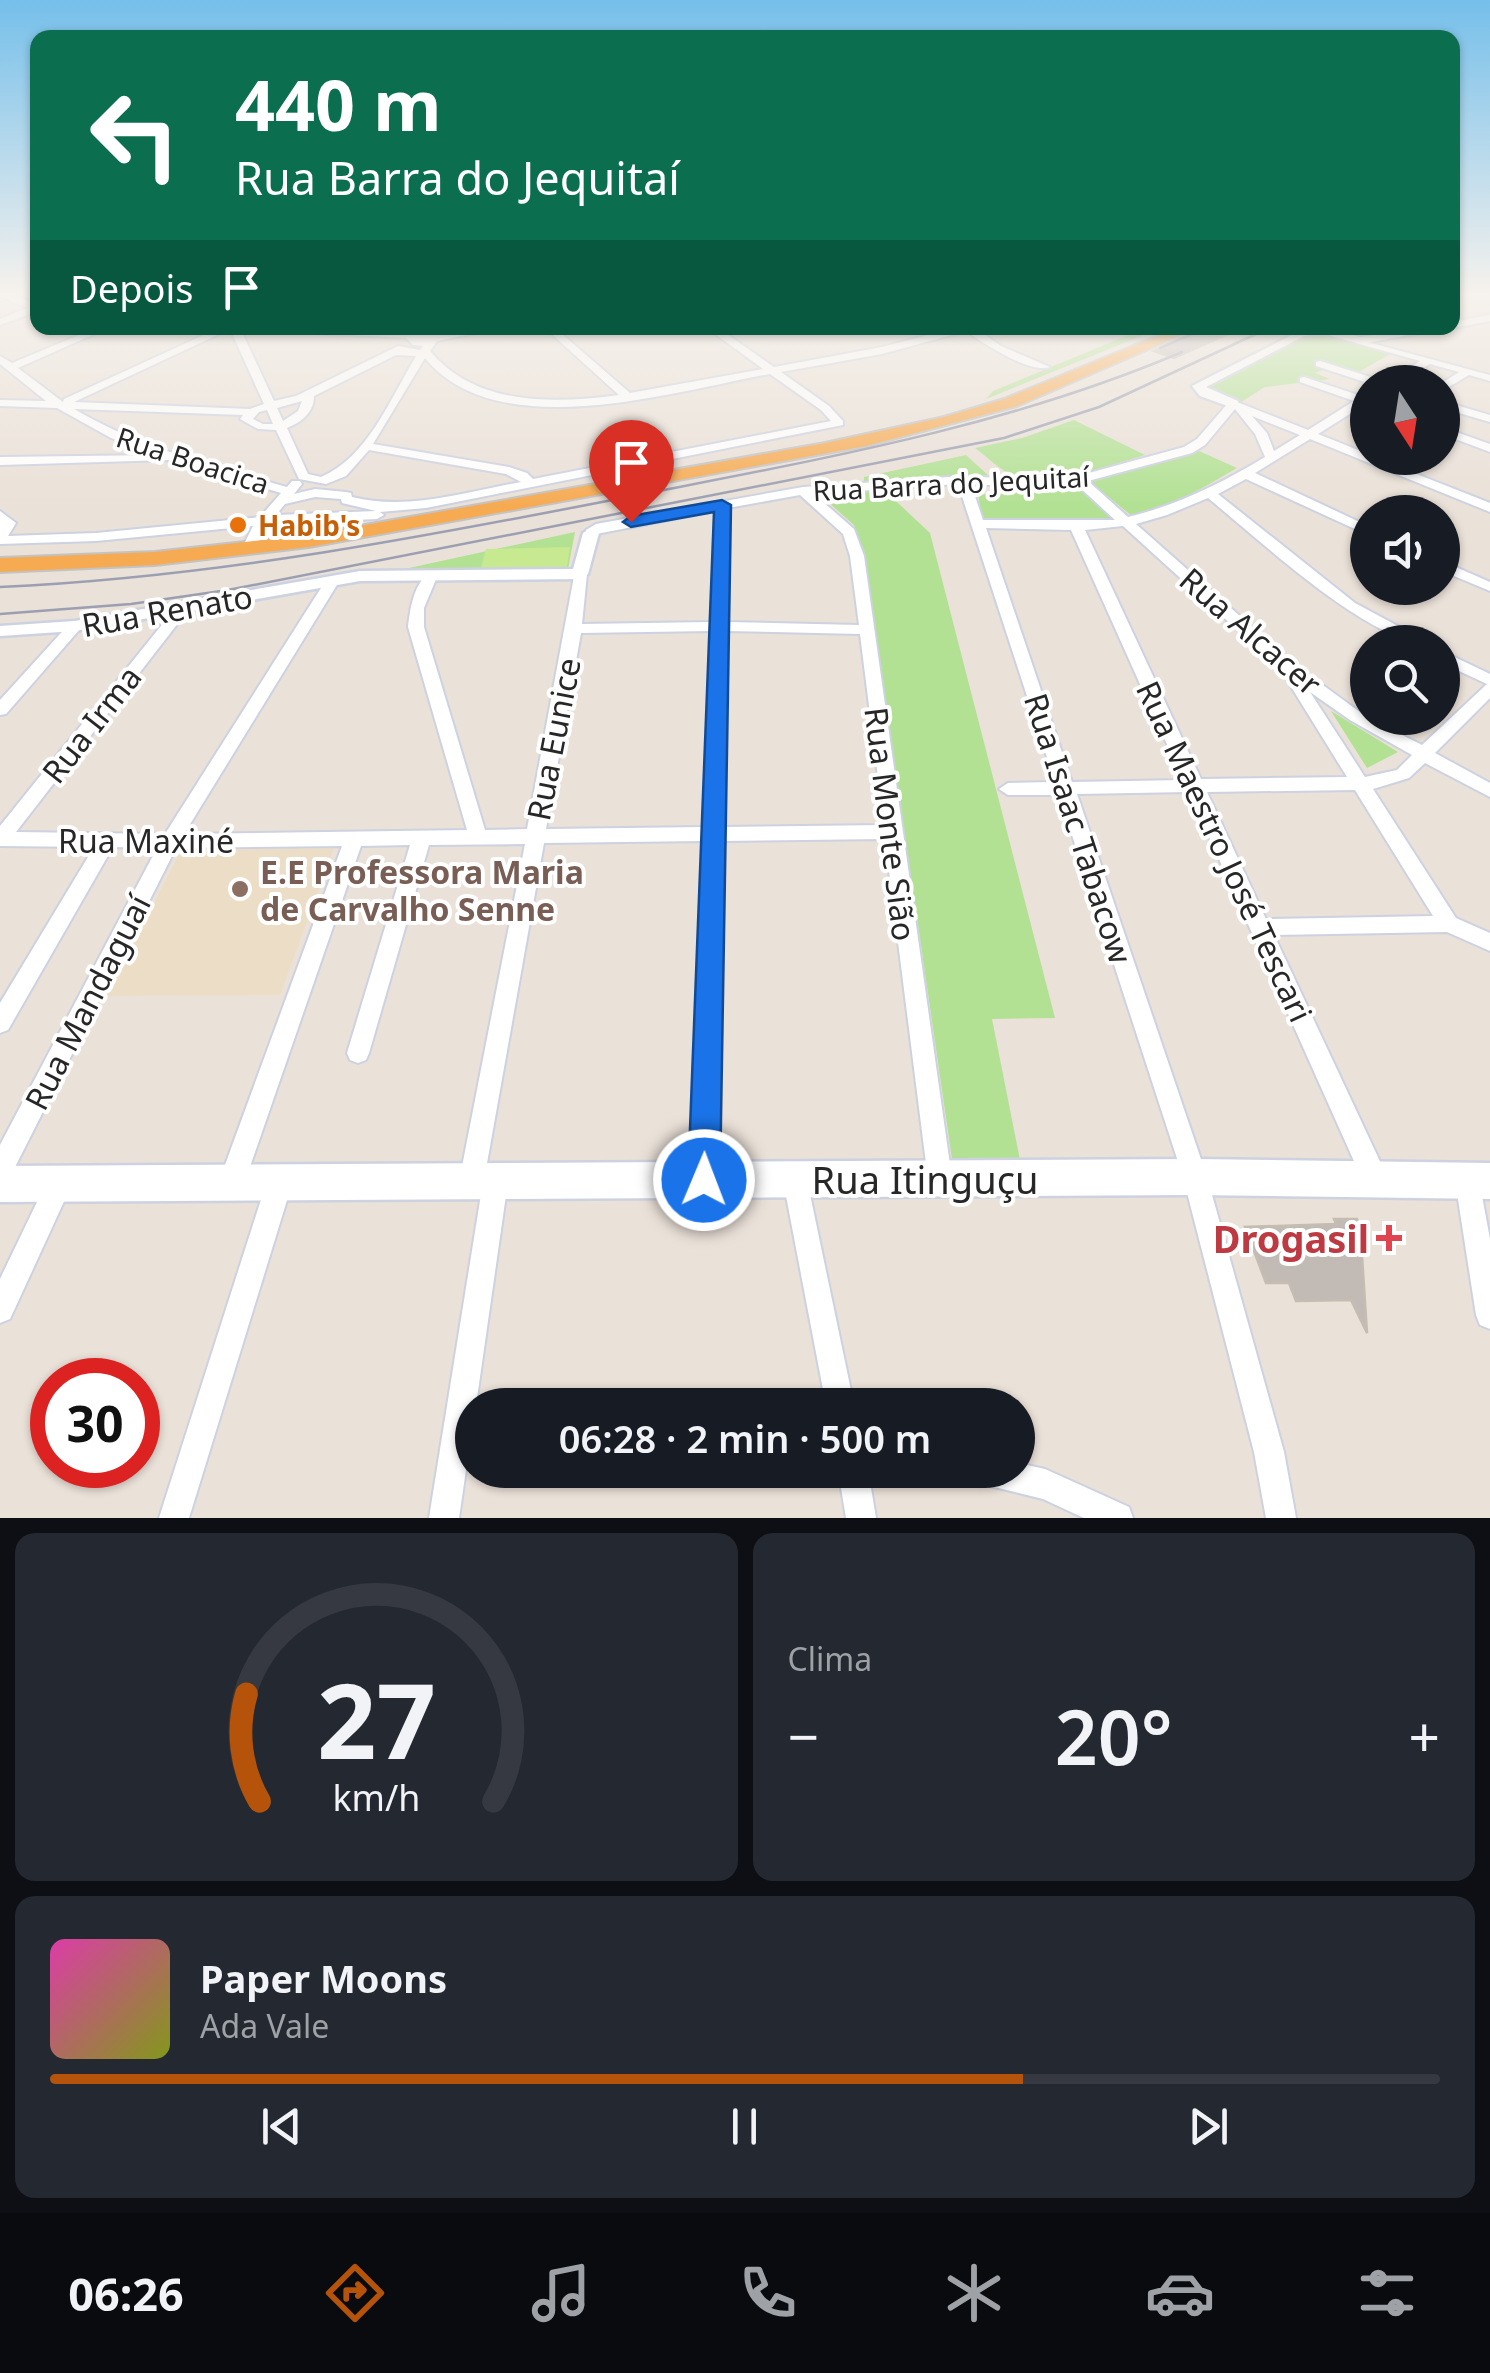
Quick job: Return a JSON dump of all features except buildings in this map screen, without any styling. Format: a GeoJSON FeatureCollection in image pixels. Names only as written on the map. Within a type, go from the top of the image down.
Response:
{"type":"FeatureCollection","features":[{"type":"Feature","properties":{"kind":"highway"},"geometry":{"type":"LineString","coordinates":[[0,565],[104,562],[351,519],[418,515],[515,500],[938,418],[1009,395],[1084,364]]}},
{"type":"Feature","properties":{"kind":"highway"},"geometry":{"type":"LineString","coordinates":[[0,556],[156,548],[254,536],[290,544],[428,523],[952,420],[1103,364]]}},
{"type":"Feature","properties":{"kind":"highway"},"geometry":{"type":"LineString","coordinates":[[290,544],[334,534],[351,519]]}},
{"type":"Feature","properties":{"kind":"main road","name":"Rua Itinguçu"},"geometry":{"type":"LineString","coordinates":[[0,1184],[1195,1177],[1478,1180]]}},
{"type":"Feature","properties":{"kind":"street","name":"Rua Boacica"},"geometry":{"type":"LineString","coordinates":[[6,364],[58,405],[102,429],[171,458],[284,497],[315,493],[396,508],[839,423],[825,408],[772,370]]}},
{"type":"Feature","properties":{"kind":"street"},"geometry":{"type":"LineString","coordinates":[[58,405],[148,364]]}},
{"type":"Feature","properties":{"kind":"street"},"geometry":{"type":"LineString","coordinates":[[252,364],[303,476],[321,482],[344,472],[392,411],[413,364]]}},
{"type":"Feature","properties":{"kind":"street"},"geometry":{"type":"LineString","coordinates":[[0,403],[251,412],[308,394],[370,364]]}},
{"type":"Feature","properties":{"kind":"street"},"geometry":{"type":"LineString","coordinates":[[439,364],[444,374],[468,388],[517,400],[568,403],[806,364]]}},
{"type":"Feature","properties":{"kind":"street"},"geometry":{"type":"LineString","coordinates":[[591,364],[628,396]]}},
{"type":"Feature","properties":{"kind":"street"},"geometry":{"type":"LineString","coordinates":[[763,364],[772,370]]}},
{"type":"Feature","properties":{"kind":"street"},"geometry":{"type":"LineString","coordinates":[[1037,364],[1045,367]]}},
{"type":"Feature","properties":{"kind":"street"},"geometry":{"type":"LineString","coordinates":[[1243,364],[1198,386],[1204,393],[1490,508]]}},
{"type":"Feature","properties":{"kind":"street"},"geometry":{"type":"LineString","coordinates":[[1320,364],[1350,374]]}},
{"type":"Feature","properties":{"kind":"street"},"geometry":{"type":"LineString","coordinates":[[1440,364],[1490,378]]}},
{"type":"Feature","properties":{"kind":"street"},"geometry":{"type":"LineString","coordinates":[[1460,376],[1467,372]]}},
{"type":"Feature","properties":{"kind":"street"},"geometry":{"type":"LineString","coordinates":[[408,376],[444,374]]}},
{"type":"Feature","properties":{"kind":"street"},"geometry":{"type":"LineString","coordinates":[[1304,380],[1350,395]]}},
{"type":"Feature","properties":{"kind":"street"},"geometry":{"type":"LineString","coordinates":[[251,412],[246,420],[253,425],[282,426],[304,413],[308,394]]}},
{"type":"Feature","properties":{"kind":"street"},"geometry":{"type":"LineString","coordinates":[[1233,404],[1251,419],[1270,456]]}},
{"type":"Feature","properties":{"kind":"street","name":"Rua Barra do Jequitaí"},"geometry":{"type":"LineString","coordinates":[[591,533],[601,527],[803,490],[963,480],[1037,484],[1079,480],[1188,450],[1201,442],[1233,404]]}},
{"type":"Feature","properties":{"kind":"street"},"geometry":{"type":"LineString","coordinates":[[978,524],[1127,522],[1176,508],[1244,473],[1350,409]]}},
{"type":"Feature","properties":{"kind":"street"},"geometry":{"type":"LineString","coordinates":[[1460,410],[1490,419]]}},
{"type":"Feature","properties":{"kind":"street"},"geometry":{"type":"LineString","coordinates":[[1460,437],[1490,448]]}},
{"type":"Feature","properties":{"kind":"street"},"geometry":{"type":"LineString","coordinates":[[364,446],[509,471],[523,476],[530,484]]}},
{"type":"Feature","properties":{"kind":"street"},"geometry":{"type":"LineString","coordinates":[[0,461],[171,458]]}},
{"type":"Feature","properties":{"kind":"street"},"geometry":{"type":"LineString","coordinates":[[344,472],[351,519]]}},
{"type":"Feature","properties":{"kind":"street"},"geometry":{"type":"LineString","coordinates":[[1244,473],[1350,523]]}},
{"type":"Feature","properties":{"kind":"street"},"geometry":{"type":"LineString","coordinates":[[0,514],[9,523],[0,539],[254,536],[303,476]]}},
{"type":"Feature","properties":{"kind":"street","name":"Rua Isaac Tabacow"},"geometry":{"type":"LineString","coordinates":[[963,480],[1195,1177],[1269,1452],[1281,1518]]}},
{"type":"Feature","properties":{"kind":"street","name":"Rua Alcacer"},"geometry":{"type":"LineString","coordinates":[[1079,480],[1288,668],[1356,716],[1490,792]]}},
{"type":"Feature","properties":{"kind":"street","name":"Rua Monte Sião"},"geometry":{"type":"LineString","coordinates":[[803,490],[853,540],[940,1178]]}},
{"type":"Feature","properties":{"kind":"street"},"geometry":{"type":"LineString","coordinates":[[1208,493],[1350,606],[1385,625]]}},
{"type":"Feature","properties":{"kind":"street"},"geometry":{"type":"LineString","coordinates":[[704,1180],[722,505]]}},
{"type":"Feature","properties":{"kind":"street","name":"Rua Maestro José Tescari"},"geometry":{"type":"LineString","coordinates":[[1075,523],[1375,1179]]}},
{"type":"Feature","properties":{"kind":"street","name":"Rua Eunice"},"geometry":{"type":"LineString","coordinates":[[468,1388],[484,1182],[534,836],[574,629],[580,574],[591,533]]}},
{"type":"Feature","properties":{"kind":"street"},"geometry":{"type":"LineString","coordinates":[[1460,573],[1490,586]]}},
{"type":"Feature","properties":{"kind":"street","name":"Rua Renato"},"geometry":{"type":"LineString","coordinates":[[0,631],[75,626],[371,575],[580,574]]}},
{"type":"Feature","properties":{"kind":"street"},"geometry":{"type":"LineString","coordinates":[[430,577],[417,608],[416,628],[478,837]]}},
{"type":"Feature","properties":{"kind":"street","name":"Rua Mandaguaí"},"geometry":{"type":"LineString","coordinates":[[0,1170],[170,841],[333,580]]}},
{"type":"Feature","properties":{"kind":"street","name":"Rua Irma"},"geometry":{"type":"LineString","coordinates":[[0,839],[182,609]]}},
{"type":"Feature","properties":{"kind":"street"},"geometry":{"type":"LineString","coordinates":[[0,710],[75,626]]}},
{"type":"Feature","properties":{"kind":"street"},"geometry":{"type":"LineString","coordinates":[[574,629],[717,626],[866,630]]}},
{"type":"Feature","properties":{"kind":"street"},"geometry":{"type":"LineString","coordinates":[[1460,665],[1490,680]]}},
{"type":"Feature","properties":{"kind":"street"},"geometry":{"type":"LineString","coordinates":[[1288,668],[1449,924]]}},
{"type":"Feature","properties":{"kind":"street"},"geometry":{"type":"LineString","coordinates":[[1008,789],[1361,786],[1402,774],[1490,689]]}},
{"type":"Feature","properties":{"kind":"street","name":"Rua Maxiné"},"geometry":{"type":"LineString","coordinates":[[0,839],[170,841],[891,832]]}},
{"type":"Feature","properties":{"kind":"street"},"geometry":{"type":"LineString","coordinates":[[358,1052],[422,838]]}},
{"type":"Feature","properties":{"kind":"street"},"geometry":{"type":"LineString","coordinates":[[231,1184],[354,839]]}},
{"type":"Feature","properties":{"kind":"street"},"geometry":{"type":"LineString","coordinates":[[0,1022],[106,840]]}},
{"type":"Feature","properties":{"kind":"street"},"geometry":{"type":"LineString","coordinates":[[1260,927],[1449,924],[1490,942]]}},
{"type":"Feature","properties":{"kind":"street"},"geometry":{"type":"LineString","coordinates":[[795,1180],[837,1388]]}},
{"type":"Feature","properties":{"kind":"street"},"geometry":{"type":"LineString","coordinates":[[1478,1180],[1490,1314]]}},
{"type":"Feature","properties":{"kind":"street"},"geometry":{"type":"LineString","coordinates":[[0,1308],[59,1183]]}},
{"type":"Feature","properties":{"kind":"street"},"geometry":{"type":"LineString","coordinates":[[174,1518],[279,1184]]}},
{"type":"Feature","properties":{"kind":"street"},"geometry":{"type":"LineString","coordinates":[[1035,1482],[1118,1518]]}},
{"type":"Feature","properties":{"kind":"street","name":"Rua Eunice"},"geometry":{"type":"LineString","coordinates":[[444,1518],[455,1485]]}},
{"type":"Feature","properties":{"kind":"street"},"geometry":{"type":"LineString","coordinates":[[856,1488],[861,1518]]}},
{"type":"Feature","properties":{"kind":"shaded area","name":"E.E Professora Maria de Carvalho Senne"},"geometry":{"type":"Polygon","coordinates":[[[334,848],[280,995],[107,996],[181,850],[334,848]]]}},
{"type":"Feature","properties":{"kind":"green space"},"geometry":{"type":"Polygon","coordinates":[[[1059,364],[1073,364],[986,399],[993,391],[1059,364]]]}},
{"type":"Feature","properties":{"kind":"green space"},"geometry":{"type":"Polygon","coordinates":[[[1252,364],[1373,364],[1350,365],[1350,372],[1325,369],[1315,373],[1330,379],[1265,387],[1238,404],[1202,391],[1203,384],[1252,364]]]}},
{"type":"Feature","properties":{"kind":"green space"},"geometry":{"type":"Polygon","coordinates":[[[1074,420],[1145,455],[1043,480],[1014,476],[975,448],[1022,438],[1074,420]]]}},
{"type":"Feature","properties":{"kind":"green space"},"geometry":{"type":"Polygon","coordinates":[[[1197,450],[1237,468],[1160,508],[1132,516],[1090,482],[1197,450]]]}},
{"type":"Feature","properties":{"kind":"green space"},"geometry":{"type":"Polygon","coordinates":[[[966,455],[988,475],[864,483],[864,477],[966,455]]]}},
{"type":"Feature","properties":{"kind":"green space"},"geometry":{"type":"Polygon","coordinates":[[[1077,484],[1115,518],[983,521],[978,495],[1077,484]]]}},
{"type":"Feature","properties":{"kind":"green space"},"geometry":{"type":"Polygon","coordinates":[[[883,489],[930,533],[1055,1018],[992,1019],[1020,1160],[952,1159],[864,552],[854,525],[819,494],[883,489]]]}},
{"type":"Feature","properties":{"kind":"green space"},"geometry":{"type":"Polygon","coordinates":[[[575,532],[568,569],[400,570],[575,532]]]}},
{"type":"Feature","properties":{"kind":"green space"},"geometry":{"type":"Polygon","coordinates":[[[570,547],[567,567],[481,568],[486,549],[570,547]]]}},
{"type":"Feature","properties":{"kind":"green space"},"geometry":{"type":"Polygon","coordinates":[[[1331,711],[1350,723],[1350,735],[1370,735],[1398,752],[1367,768],[1331,711]]]}},
{"type":"Feature","properties":{"kind":"railway"},"geometry":{"type":"LineString","coordinates":[[0,587],[243,564],[483,525],[916,437],[1050,400],[1152,364]]}},
{"type":"Feature","properties":{"kind":"railway"},"geometry":{"type":"LineString","coordinates":[[0,614],[131,604],[228,590],[1004,438],[1099,407],[1192,364]]}},
{"type":"Feature","properties":{"kind":"place","name":"Habib's"},"geometry":{"type":"Point","coordinates":[238,525]}},
{"type":"Feature","properties":{"kind":"place","name":"E.E Professora Maria de Carvalho Senne"},"geometry":{"type":"Point","coordinates":[240,889]}},
{"type":"Feature","properties":{"kind":"place","name":"Drogasil"},"geometry":{"type":"Point","coordinates":[1389,1238]}},
{"type":"Feature","properties":{"kind":"route"},"geometry":{"type":"LineString","coordinates":[[631,522],[722,505],[704,1180]]}}]}
